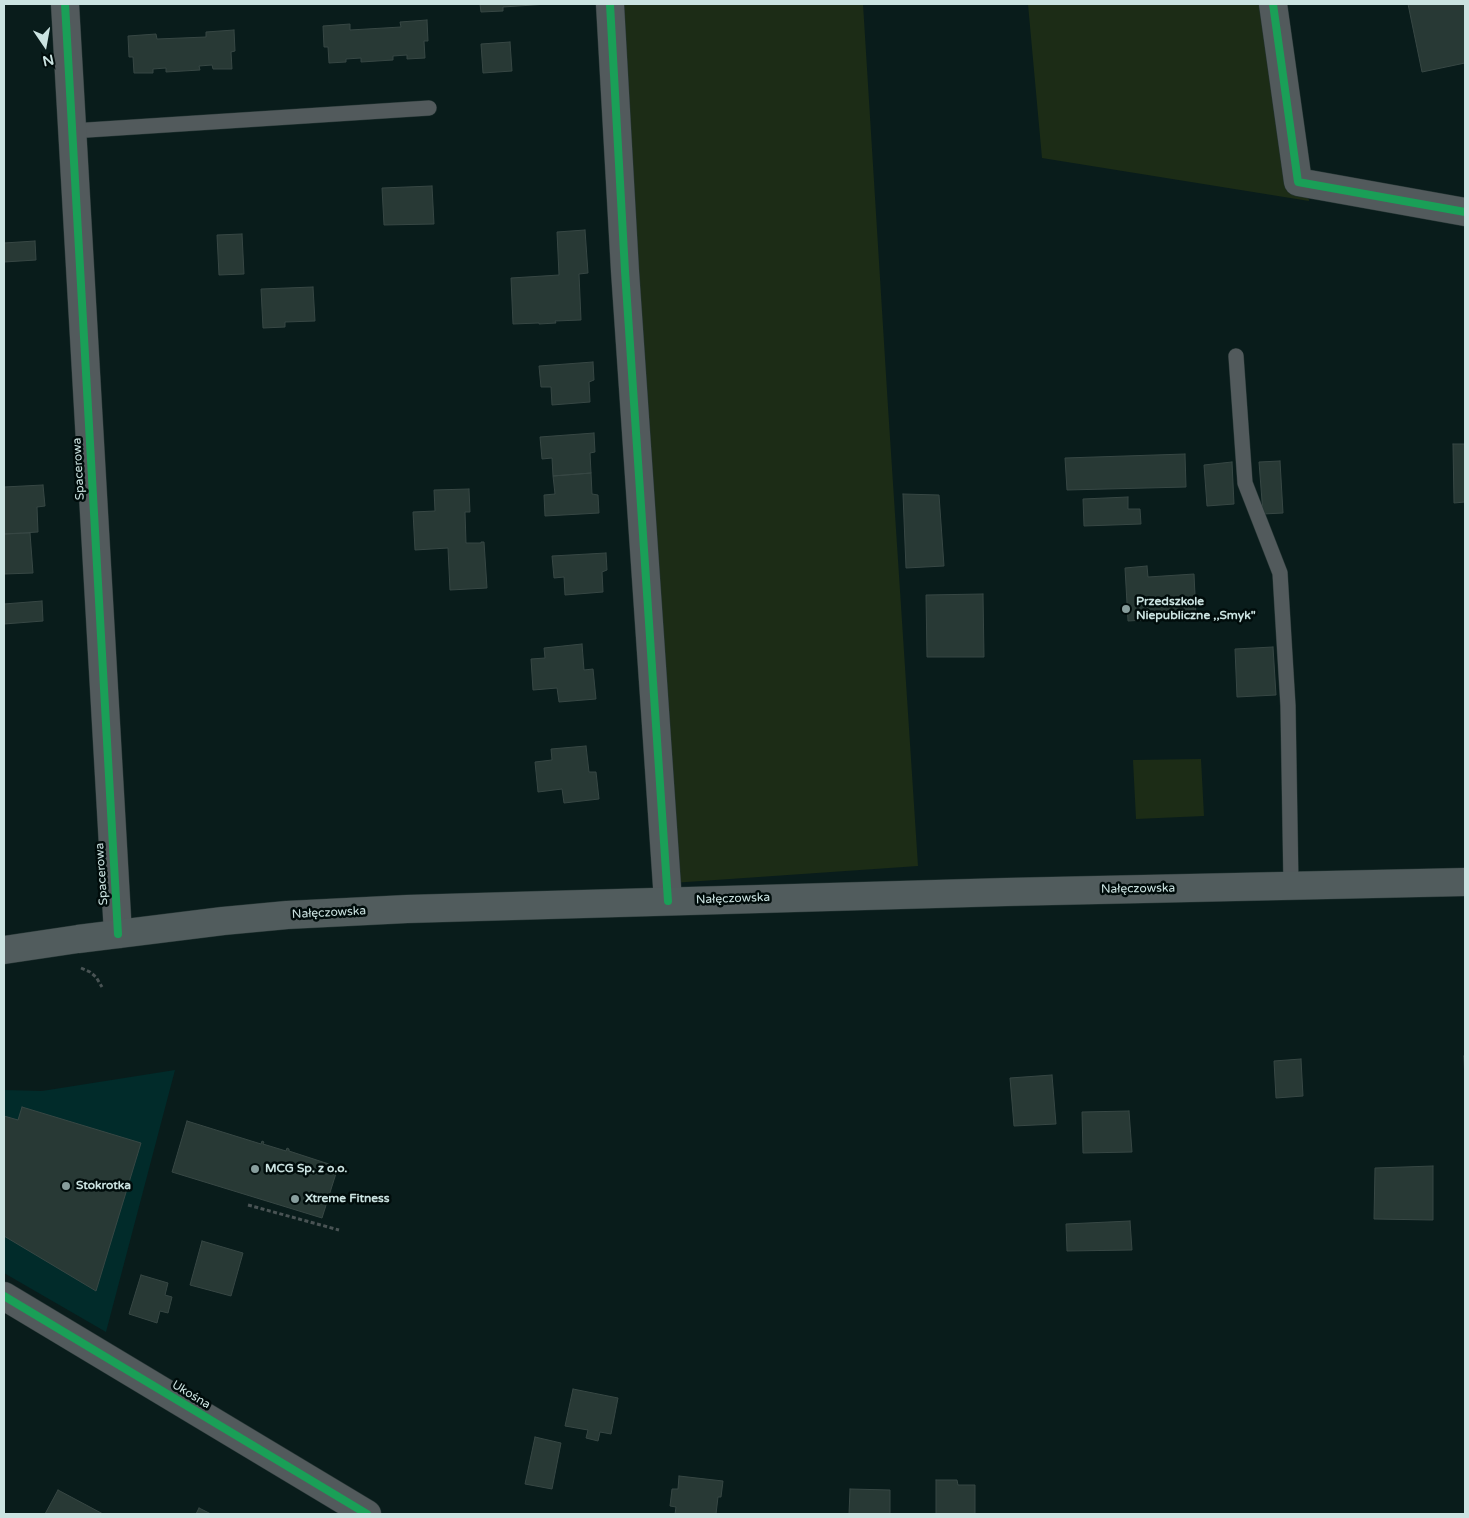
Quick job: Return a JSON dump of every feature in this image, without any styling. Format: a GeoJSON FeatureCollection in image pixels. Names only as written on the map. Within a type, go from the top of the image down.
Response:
{"type":"FeatureCollection","features":[{"type":"Feature","properties":{"kind":"main road","name":"Nałęczowska"},"geometry":{"type":"LineString","coordinates":[[4,950],[118,934],[287,915],[407,909],[1465,882]]}},
{"type":"Feature","properties":{"kind":"street","name":"Spacerowa"},"geometry":{"type":"LineString","coordinates":[[65,4],[118,934]]}},
{"type":"Feature","properties":{"kind":"street"},"geometry":{"type":"LineString","coordinates":[[610,4],[625,271],[668,901]]}},
{"type":"Feature","properties":{"kind":"street"},"geometry":{"type":"LineString","coordinates":[[1273,4],[1298,182],[1465,212]]}},
{"type":"Feature","properties":{"kind":"street","name":"Ukośna"},"geometry":{"type":"LineString","coordinates":[[4,1296],[367,1514]]}},
{"type":"Feature","properties":{"kind":"lane"},"geometry":{"type":"LineString","coordinates":[[72,131],[429,108]]}},
{"type":"Feature","properties":{"kind":"lane"},"geometry":{"type":"LineString","coordinates":[[1236,356],[1245,483],[1280,574],[1288,706],[1291,885]]}},
{"type":"Feature","properties":{"kind":"path"},"geometry":{"type":"LineString","coordinates":[[248,1205],[339,1230]]}},
{"type":"Feature","properties":{"kind":"shaded area"},"geometry":{"type":"Polygon","coordinates":[[[175,1070],[106,1332],[4,1273],[4,1090],[42,1091],[175,1070]]]}},
{"type":"Feature","properties":{"kind":"green space"},"geometry":{"type":"Polygon","coordinates":[[[609,4],[863,4],[918,866],[672,883],[609,4]]]}},
{"type":"Feature","properties":{"kind":"green space"},"geometry":{"type":"Polygon","coordinates":[[[1028,4],[1281,4],[1309,201],[1042,158],[1028,4]]]}},
{"type":"Feature","properties":{"kind":"green space"},"geometry":{"type":"Polygon","coordinates":[[[1201,759],[1204,816],[1136,819],[1133,760],[1201,759]]]}},
{"type":"Feature","properties":{"kind":"building"},"geometry":{"type":"Polygon","coordinates":[[[480,4],[548,4],[503,7],[503,11],[481,12],[480,4]]]}},
{"type":"Feature","properties":{"kind":"building"},"geometry":{"type":"Polygon","coordinates":[[[1408,4],[1465,4],[1465,63],[1422,72],[1408,4]]]}},
{"type":"Feature","properties":{"kind":"building"},"geometry":{"type":"Polygon","coordinates":[[[427,20],[428,41],[424,41],[425,58],[407,59],[407,55],[393,56],[393,60],[361,62],[361,58],[346,59],[346,62],[329,63],[328,47],[324,47],[323,26],[350,24],[350,30],[401,27],[400,22],[427,20]]]}},
{"type":"Feature","properties":{"kind":"building"},"geometry":{"type":"Polygon","coordinates":[[[234,30],[235,51],[231,52],[232,69],[213,69],[212,65],[199,66],[200,70],[166,72],[166,68],[153,69],[153,73],[134,73],[133,57],[129,57],[128,36],[156,34],[157,39],[206,37],[206,32],[234,30]]]}},
{"type":"Feature","properties":{"kind":"building"},"geometry":{"type":"Polygon","coordinates":[[[510,42],[512,71],[483,73],[481,44],[510,42]]]}},
{"type":"Feature","properties":{"kind":"building"},"geometry":{"type":"Polygon","coordinates":[[[432,186],[434,224],[384,225],[382,188],[432,186]]]}},
{"type":"Feature","properties":{"kind":"building"},"geometry":{"type":"Polygon","coordinates":[[[585,230],[588,273],[579,274],[581,320],[539,324],[513,324],[511,278],[559,275],[557,232],[585,230]]]}},
{"type":"Feature","properties":{"kind":"building"},"geometry":{"type":"Polygon","coordinates":[[[242,234],[244,274],[219,275],[217,235],[242,234]]]}},
{"type":"Feature","properties":{"kind":"building"},"geometry":{"type":"Polygon","coordinates":[[[35,241],[36,260],[4,262],[4,243],[35,241]]]}},
{"type":"Feature","properties":{"kind":"building"},"geometry":{"type":"Polygon","coordinates":[[[313,287],[315,321],[285,322],[285,327],[263,328],[261,289],[313,287]]]}},
{"type":"Feature","properties":{"kind":"building"},"geometry":{"type":"Polygon","coordinates":[[[593,362],[594,380],[589,382],[590,402],[552,405],[551,387],[541,387],[539,366],[593,362]]]}},
{"type":"Feature","properties":{"kind":"building"},"geometry":{"type":"Polygon","coordinates":[[[594,433],[595,452],[590,453],[591,473],[553,476],[552,458],[542,459],[540,437],[594,433]]]}},
{"type":"Feature","properties":{"kind":"building"},"geometry":{"type":"Polygon","coordinates":[[[1453,444],[1465,444],[1465,502],[1454,503],[1453,444]]]}},
{"type":"Feature","properties":{"kind":"building"},"geometry":{"type":"Polygon","coordinates":[[[1185,454],[1186,487],[1067,490],[1065,458],[1185,454]]]}},
{"type":"Feature","properties":{"kind":"building"},"geometry":{"type":"Polygon","coordinates":[[[1280,461],[1283,513],[1263,514],[1259,462],[1280,461]]]}},
{"type":"Feature","properties":{"kind":"building"},"geometry":{"type":"Polygon","coordinates":[[[1232,462],[1234,504],[1207,506],[1204,465],[1232,462]]]}},
{"type":"Feature","properties":{"kind":"building"},"geometry":{"type":"Polygon","coordinates":[[[591,473],[592,494],[598,495],[599,513],[545,516],[544,495],[555,494],[553,476],[591,473]]]}},
{"type":"Feature","properties":{"kind":"building"},"geometry":{"type":"Polygon","coordinates":[[[43,485],[45,506],[37,507],[38,532],[4,534],[4,487],[43,485]]]}},
{"type":"Feature","properties":{"kind":"building"},"geometry":{"type":"Polygon","coordinates":[[[469,489],[470,512],[465,512],[466,543],[484,542],[487,588],[450,590],[448,548],[415,550],[413,512],[435,511],[434,490],[469,489]]]}},
{"type":"Feature","properties":{"kind":"building"},"geometry":{"type":"Polygon","coordinates":[[[903,494],[939,495],[944,566],[906,568],[903,494]]]}},
{"type":"Feature","properties":{"kind":"building"},"geometry":{"type":"Polygon","coordinates":[[[1128,497],[1128,509],[1140,509],[1141,524],[1084,526],[1083,499],[1128,497]]]}},
{"type":"Feature","properties":{"kind":"building"},"geometry":{"type":"Polygon","coordinates":[[[30,533],[33,573],[4,574],[4,534],[30,533]]]}},
{"type":"Feature","properties":{"kind":"building"},"geometry":{"type":"Polygon","coordinates":[[[606,553],[607,570],[602,572],[603,592],[565,595],[564,577],[554,578],[552,556],[606,553]]]}},
{"type":"Feature","properties":{"kind":"building"},"geometry":{"type":"Polygon","coordinates":[[[1147,566],[1148,577],[1194,574],[1196,617],[1128,621],[1125,568],[1147,566]]]}},
{"type":"Feature","properties":{"kind":"building"},"geometry":{"type":"Polygon","coordinates":[[[983,594],[984,657],[927,657],[926,595],[983,594]]]}},
{"type":"Feature","properties":{"kind":"building"},"geometry":{"type":"Polygon","coordinates":[[[42,601],[43,621],[4,624],[4,604],[42,601]]]}},
{"type":"Feature","properties":{"kind":"building"},"geometry":{"type":"Polygon","coordinates":[[[582,644],[584,670],[593,669],[596,699],[559,702],[557,688],[533,690],[531,659],[545,658],[544,648],[582,644]]]}},
{"type":"Feature","properties":{"kind":"building"},"geometry":{"type":"Polygon","coordinates":[[[1273,647],[1276,695],[1237,697],[1235,649],[1273,647]]]}},
{"type":"Feature","properties":{"kind":"building"},"geometry":{"type":"Polygon","coordinates":[[[586,746],[589,772],[596,772],[599,799],[564,803],[562,789],[538,792],[535,762],[552,760],[551,749],[586,746]]]}},
{"type":"Feature","properties":{"kind":"building"},"geometry":{"type":"Polygon","coordinates":[[[1301,1059],[1303,1096],[1276,1098],[1274,1061],[1301,1059]]]}},
{"type":"Feature","properties":{"kind":"building"},"geometry":{"type":"Polygon","coordinates":[[[1052,1075],[1056,1124],[1014,1126],[1010,1078],[1052,1075]]]}},
{"type":"Feature","properties":{"kind":"building","name":"Stokrotka"},"geometry":{"type":"Polygon","coordinates":[[[22,1107],[141,1143],[96,1291],[4,1236],[4,1116],[18,1120],[22,1107]]]}},
{"type":"Feature","properties":{"kind":"building"},"geometry":{"type":"Polygon","coordinates":[[[1129,1111],[1132,1152],[1083,1153],[1082,1112],[1129,1111]]]}},
{"type":"Feature","properties":{"kind":"building","name":"MCG Sp. z o.o."},"geometry":{"type":"Polygon","coordinates":[[[187,1121],[261,1144],[262,1141],[264,1142],[263,1144],[286,1151],[287,1148],[289,1151],[338,1167],[322,1218],[172,1172],[187,1121]]]}},
{"type":"Feature","properties":{"kind":"building"},"geometry":{"type":"Polygon","coordinates":[[[1433,1166],[1433,1220],[1374,1219],[1375,1168],[1433,1166]]]}},
{"type":"Feature","properties":{"kind":"building"},"geometry":{"type":"Polygon","coordinates":[[[1130,1221],[1132,1250],[1067,1251],[1066,1224],[1130,1221]]]}},
{"type":"Feature","properties":{"kind":"building"},"geometry":{"type":"Polygon","coordinates":[[[202,1241],[243,1253],[231,1296],[190,1285],[202,1241]]]}},
{"type":"Feature","properties":{"kind":"building"},"geometry":{"type":"Polygon","coordinates":[[[141,1275],[168,1283],[165,1295],[172,1297],[168,1313],[160,1311],[157,1323],[129,1314],[141,1275]]]}},
{"type":"Feature","properties":{"kind":"building"},"geometry":{"type":"Polygon","coordinates":[[[573,1389],[618,1398],[611,1434],[600,1432],[598,1441],[586,1438],[588,1430],[565,1426],[573,1389]]]}},
{"type":"Feature","properties":{"kind":"building"},"geometry":{"type":"Polygon","coordinates":[[[535,1437],[561,1443],[552,1489],[525,1484],[535,1437]]]}},
{"type":"Feature","properties":{"kind":"building"},"geometry":{"type":"Polygon","coordinates":[[[679,1476],[723,1481],[721,1497],[718,1497],[716,1514],[675,1514],[676,1507],[670,1506],[672,1489],[678,1489],[679,1476]]]}},
{"type":"Feature","properties":{"kind":"building"},"geometry":{"type":"Polygon","coordinates":[[[936,1480],[957,1480],[958,1485],[975,1485],[975,1514],[936,1514],[936,1480]]]}},
{"type":"Feature","properties":{"kind":"building"},"geometry":{"type":"Polygon","coordinates":[[[850,1489],[890,1490],[890,1514],[849,1514],[850,1489]]]}},
{"type":"Feature","properties":{"kind":"building"},"geometry":{"type":"Polygon","coordinates":[[[58,1490],[103,1514],[45,1514],[58,1490]]]}},
{"type":"Feature","properties":{"kind":"building"},"geometry":{"type":"Polygon","coordinates":[[[199,1508],[211,1514],[196,1514],[199,1508]]]}},
{"type":"Feature","properties":{"kind":"cycle path"},"geometry":{"type":"LineString","coordinates":[[65,4],[118,934]]}},
{"type":"Feature","properties":{"kind":"cycle path"},"geometry":{"type":"LineString","coordinates":[[610,4],[625,271],[668,901]]}},
{"type":"Feature","properties":{"kind":"cycle path"},"geometry":{"type":"LineString","coordinates":[[1273,4],[1298,182],[1465,212]]}},
{"type":"Feature","properties":{"kind":"cycle path"},"geometry":{"type":"LineString","coordinates":[[4,1296],[367,1514]]}},
{"type":"Feature","properties":{"kind":"place","name":"Przedszkole Niepubliczne ,,Smyk\""},"geometry":{"type":"Point","coordinates":[1126,609]}},
{"type":"Feature","properties":{"kind":"place","name":"MCG Sp. z o.o."},"geometry":{"type":"Point","coordinates":[255,1169]}},
{"type":"Feature","properties":{"kind":"place","name":"Stokrotka"},"geometry":{"type":"Point","coordinates":[66,1186]}},
{"type":"Feature","properties":{"kind":"place","name":"Xtreme Fitness"},"geometry":{"type":"Point","coordinates":[295,1199]}}]}
